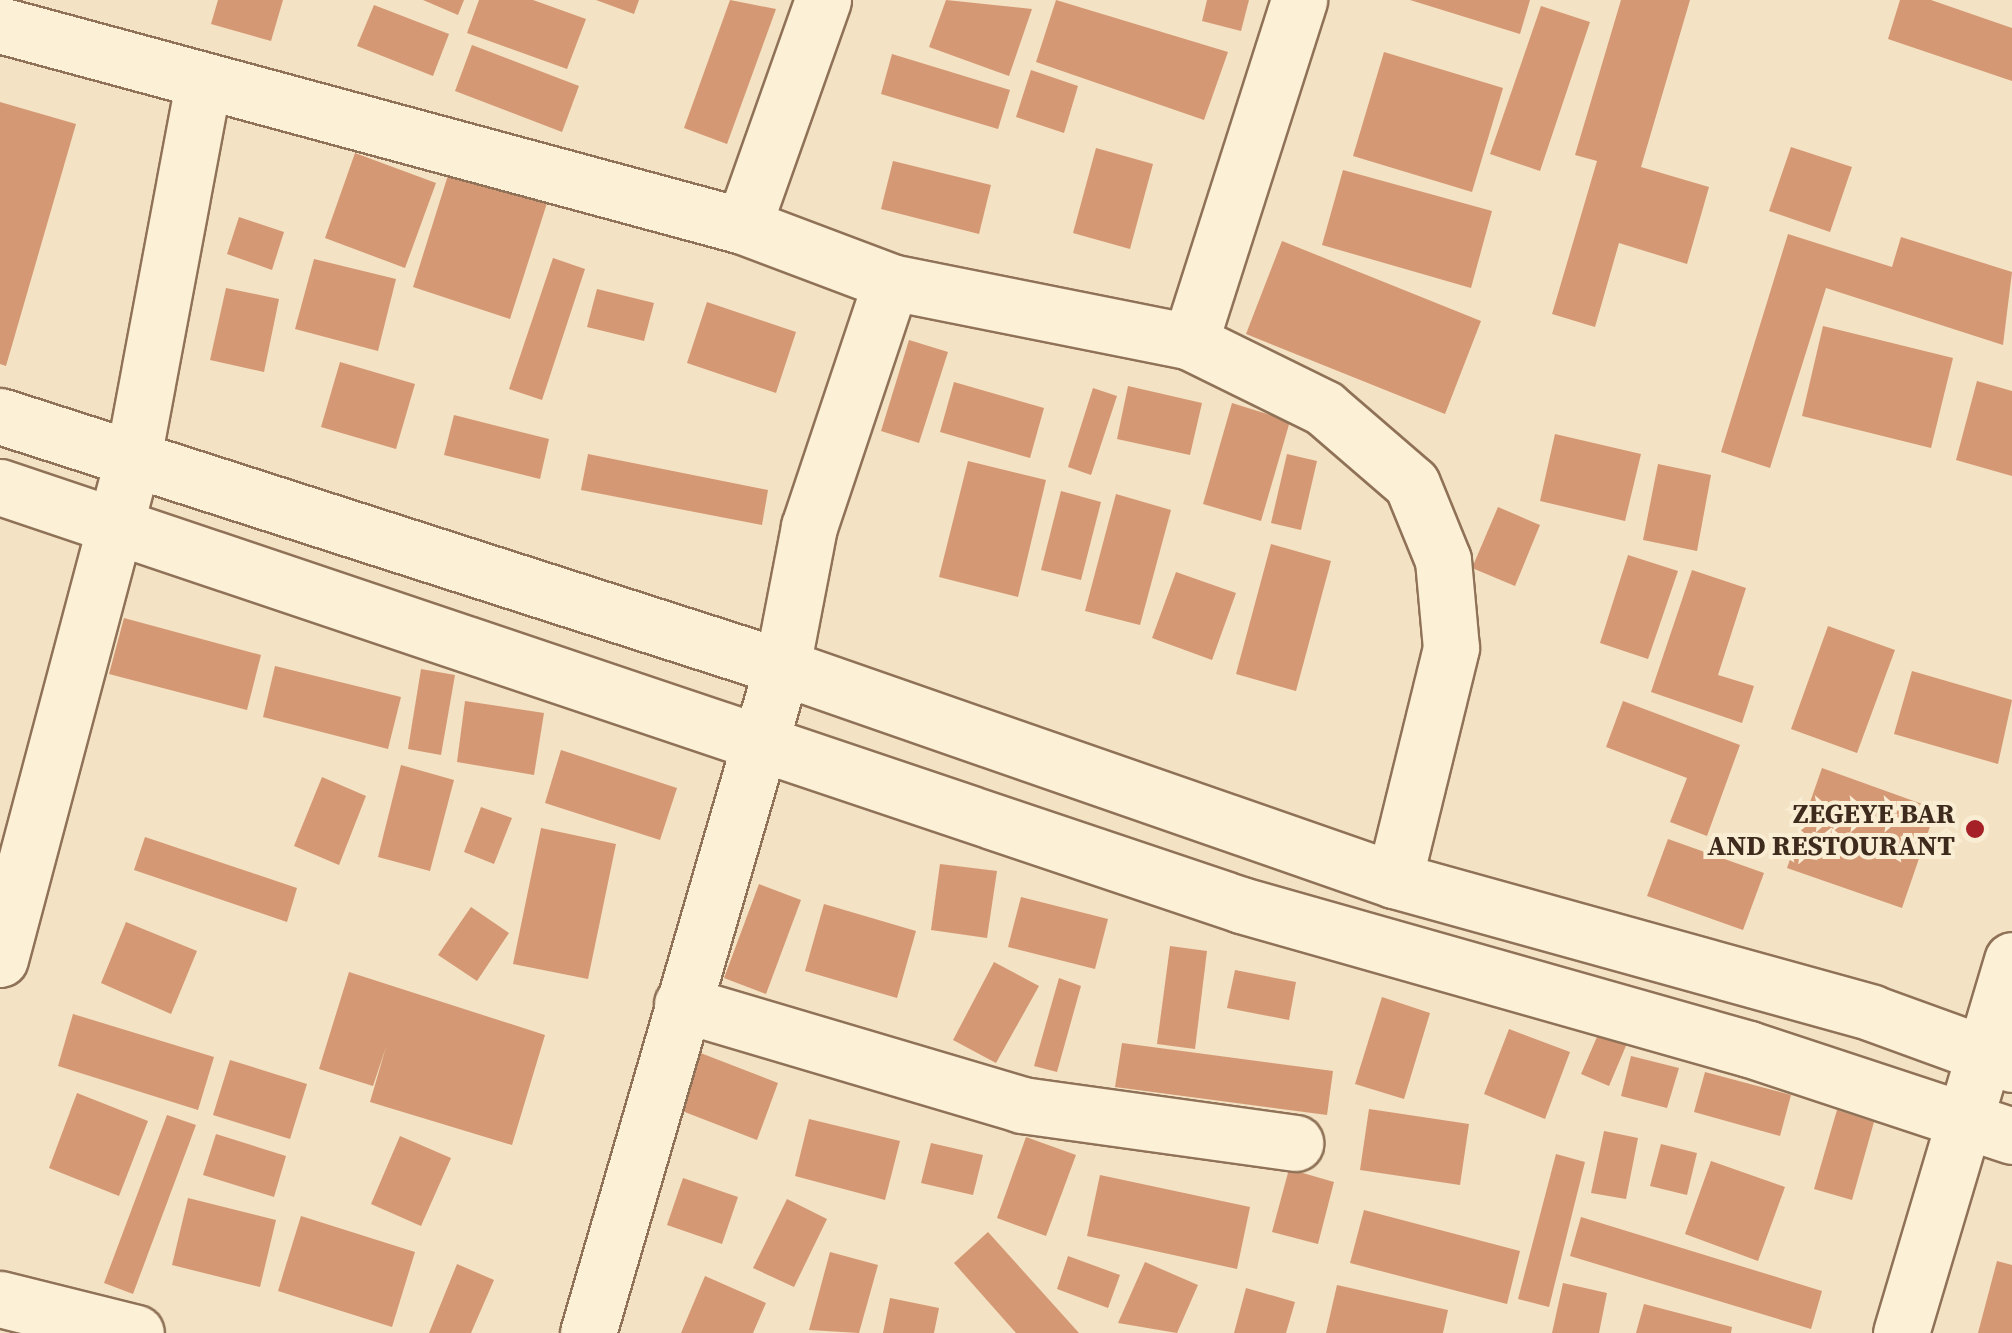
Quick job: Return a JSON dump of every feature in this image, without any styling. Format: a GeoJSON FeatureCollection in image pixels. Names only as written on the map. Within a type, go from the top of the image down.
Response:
{"type":"FeatureCollection","features":[{"type":"Feature","properties":{"kind":"street"},"geometry":{"type":"LineString","coordinates":[[742,226],[823,0]]}},
{"type":"Feature","properties":{"kind":"street"},"geometry":{"type":"LineString","coordinates":[[1190,342],[1299,0]]}},
{"type":"Feature","properties":{"kind":"street"},"geometry":{"type":"LineString","coordinates":[[0,25],[742,226],[891,282],[1190,342],[1324,408],[1412,484],[1443,560],[1451,648],[1394,880]]}},
{"type":"Feature","properties":{"kind":"street"},"geometry":{"type":"LineString","coordinates":[[0,960],[132,458],[204,83]]}},
{"type":"Feature","properties":{"kind":"street"},"geometry":{"type":"LineString","coordinates":[[588,1333],[782,667],[808,527],[891,282]]}},
{"type":"Feature","properties":{"kind":"street"},"geometry":{"type":"LineString","coordinates":[[0,416],[782,667],[1394,880],[1872,1013],[1998,1060]]}},
{"type":"Feature","properties":{"kind":"street"},"geometry":{"type":"LineString","coordinates":[[0,488],[1241,905],[1749,1049],[1988,1129]]}},
{"type":"Feature","properties":{"kind":"street"},"geometry":{"type":"LineString","coordinates":[[1901,1333],[1988,1129],[2012,960]]}},
{"type":"Feature","properties":{"kind":"street"},"geometry":{"type":"LineString","coordinates":[[682,1004],[1022,1106],[1295,1143]]}},
{"type":"Feature","properties":{"kind":"street"},"geometry":{"type":"LineString","coordinates":[[0,1298],[136,1333]]}},
{"type":"Feature","properties":{"kind":"building"},"geometry":{"type":"Polygon","coordinates":[[[218,0],[283,0],[271,41],[211,24],[218,0]]]}},
{"type":"Feature","properties":{"kind":"building"},"geometry":{"type":"Polygon","coordinates":[[[423,0],[464,0],[458,15],[423,0]]]}},
{"type":"Feature","properties":{"kind":"building"},"geometry":{"type":"Polygon","coordinates":[[[479,0],[533,0],[586,19],[567,69],[467,33],[479,0]]]}},
{"type":"Feature","properties":{"kind":"building"},"geometry":{"type":"Polygon","coordinates":[[[596,0],[639,0],[634,14],[596,0]]]}},
{"type":"Feature","properties":{"kind":"building"},"geometry":{"type":"Polygon","coordinates":[[[730,0],[776,9],[727,144],[684,128],[730,0]]]}},
{"type":"Feature","properties":{"kind":"building"},"geometry":{"type":"Polygon","coordinates":[[[946,0],[1032,9],[1009,76],[929,47],[946,0]]]}},
{"type":"Feature","properties":{"kind":"building"},"geometry":{"type":"Polygon","coordinates":[[[1056,0],[1228,52],[1204,120],[1036,62],[1056,0]]]}},
{"type":"Feature","properties":{"kind":"building"},"geometry":{"type":"Polygon","coordinates":[[[1207,0],[1249,0],[1241,31],[1202,21],[1207,0]]]}},
{"type":"Feature","properties":{"kind":"building"},"geometry":{"type":"Polygon","coordinates":[[[1410,0],[1530,0],[1520,34],[1410,0]]]}},
{"type":"Feature","properties":{"kind":"building"},"geometry":{"type":"Polygon","coordinates":[[[1621,0],[1690,0],[1641,167],[1709,187],[1687,264],[1619,243],[1595,327],[1552,314],[1597,161],[1575,155],[1621,0]]]}},
{"type":"Feature","properties":{"kind":"building"},"geometry":{"type":"Polygon","coordinates":[[[1900,0],[1931,0],[2012,28],[2012,81],[1888,39],[1900,0]]]}},
{"type":"Feature","properties":{"kind":"building"},"geometry":{"type":"Polygon","coordinates":[[[374,5],[449,34],[433,76],[357,46],[374,5]]]}},
{"type":"Feature","properties":{"kind":"building"},"geometry":{"type":"Polygon","coordinates":[[[1541,6],[1590,22],[1540,171],[1490,154],[1541,6]]]}},
{"type":"Feature","properties":{"kind":"building"},"geometry":{"type":"Polygon","coordinates":[[[472,45],[579,86],[562,132],[455,91],[472,45]]]}},
{"type":"Feature","properties":{"kind":"building"},"geometry":{"type":"Polygon","coordinates":[[[1384,52],[1503,88],[1472,192],[1353,156],[1384,52]]]}},
{"type":"Feature","properties":{"kind":"building"},"geometry":{"type":"Polygon","coordinates":[[[892,54],[1010,90],[998,129],[881,94],[892,54]]]}},
{"type":"Feature","properties":{"kind":"building"},"geometry":{"type":"Polygon","coordinates":[[[1031,70],[1078,86],[1064,133],[1016,117],[1031,70]]]}},
{"type":"Feature","properties":{"kind":"building"},"geometry":{"type":"Polygon","coordinates":[[[0,102],[76,124],[6,366],[0,364],[0,102]]]}},
{"type":"Feature","properties":{"kind":"building"},"geometry":{"type":"Polygon","coordinates":[[[1791,147],[1852,167],[1830,232],[1769,211],[1791,147]]]}},
{"type":"Feature","properties":{"kind":"building"},"geometry":{"type":"Polygon","coordinates":[[[1096,148],[1153,164],[1130,249],[1073,233],[1096,148]]]}},
{"type":"Feature","properties":{"kind":"building"},"geometry":{"type":"Polygon","coordinates":[[[355,153],[436,183],[405,268],[325,238],[355,153]]]}},
{"type":"Feature","properties":{"kind":"building"},"geometry":{"type":"Polygon","coordinates":[[[893,161],[991,185],[979,234],[881,209],[893,161]]]}},
{"type":"Feature","properties":{"kind":"building"},"geometry":{"type":"Polygon","coordinates":[[[1343,170],[1492,211],[1471,288],[1322,245],[1343,170]]]}},
{"type":"Feature","properties":{"kind":"building"},"geometry":{"type":"Polygon","coordinates":[[[449,172],[547,203],[510,319],[413,287],[449,172]]]}},
{"type":"Feature","properties":{"kind":"building"},"geometry":{"type":"Polygon","coordinates":[[[239,217],[284,232],[272,270],[227,254],[239,217]]]}},
{"type":"Feature","properties":{"kind":"building"},"geometry":{"type":"Polygon","coordinates":[[[1788,234],[1892,267],[1901,237],[2012,272],[2003,345],[1826,288],[1770,468],[1721,452],[1788,234]]]}},
{"type":"Feature","properties":{"kind":"building"},"geometry":{"type":"Polygon","coordinates":[[[1282,241],[1481,321],[1445,414],[1246,334],[1282,241]]]}},
{"type":"Feature","properties":{"kind":"building"},"geometry":{"type":"Polygon","coordinates":[[[553,258],[585,269],[542,400],[509,389],[553,258]]]}},
{"type":"Feature","properties":{"kind":"building"},"geometry":{"type":"Polygon","coordinates":[[[314,259],[396,279],[378,351],[295,329],[314,259]]]}},
{"type":"Feature","properties":{"kind":"building"},"geometry":{"type":"Polygon","coordinates":[[[226,288],[279,299],[264,372],[210,360],[226,288]]]}},
{"type":"Feature","properties":{"kind":"building"},"geometry":{"type":"Polygon","coordinates":[[[597,289],[654,303],[644,341],[587,327],[597,289]]]}},
{"type":"Feature","properties":{"kind":"building"},"geometry":{"type":"Polygon","coordinates":[[[707,302],[796,332],[776,393],[687,363],[707,302]]]}},
{"type":"Feature","properties":{"kind":"building"},"geometry":{"type":"Polygon","coordinates":[[[1823,326],[1953,358],[1931,448],[1802,416],[1823,326]]]}},
{"type":"Feature","properties":{"kind":"building"},"geometry":{"type":"Polygon","coordinates":[[[909,340],[948,352],[919,443],[881,431],[909,340]]]}},
{"type":"Feature","properties":{"kind":"building"},"geometry":{"type":"Polygon","coordinates":[[[340,362],[415,384],[396,449],[321,427],[340,362]]]}},
{"type":"Feature","properties":{"kind":"building"},"geometry":{"type":"Polygon","coordinates":[[[1977,381],[2012,391],[2012,476],[1956,460],[1977,381]]]}},
{"type":"Feature","properties":{"kind":"building"},"geometry":{"type":"Polygon","coordinates":[[[954,382],[1044,408],[1030,458],[940,432],[954,382]]]}},
{"type":"Feature","properties":{"kind":"building"},"geometry":{"type":"Polygon","coordinates":[[[1128,386],[1202,403],[1190,455],[1117,439],[1128,386]]]}},
{"type":"Feature","properties":{"kind":"building"},"geometry":{"type":"Polygon","coordinates":[[[1093,388],[1117,396],[1091,475],[1068,467],[1093,388]]]}},
{"type":"Feature","properties":{"kind":"building"},"geometry":{"type":"Polygon","coordinates":[[[1232,403],[1290,421],[1261,521],[1203,504],[1232,403]]]}},
{"type":"Feature","properties":{"kind":"building"},"geometry":{"type":"Polygon","coordinates":[[[454,415],[549,439],[540,479],[444,455],[454,415]]]}},
{"type":"Feature","properties":{"kind":"building"},"geometry":{"type":"Polygon","coordinates":[[[1555,434],[1641,454],[1625,521],[1540,501],[1555,434]]]}},
{"type":"Feature","properties":{"kind":"building"},"geometry":{"type":"Polygon","coordinates":[[[588,454],[768,490],[762,525],[581,490],[588,454]]]}},
{"type":"Feature","properties":{"kind":"building"},"geometry":{"type":"Polygon","coordinates":[[[1287,454],[1317,461],[1301,530],[1271,523],[1287,454]]]}},
{"type":"Feature","properties":{"kind":"building"},"geometry":{"type":"Polygon","coordinates":[[[968,461],[1046,480],[1018,597],[939,577],[968,461]]]}},
{"type":"Feature","properties":{"kind":"building"},"geometry":{"type":"Polygon","coordinates":[[[1658,464],[1711,475],[1697,551],[1643,540],[1658,464]]]}},
{"type":"Feature","properties":{"kind":"building"},"geometry":{"type":"Polygon","coordinates":[[[1061,491],[1101,502],[1081,580],[1041,570],[1061,491]]]}},
{"type":"Feature","properties":{"kind":"building"},"geometry":{"type":"Polygon","coordinates":[[[1116,494],[1171,510],[1140,625],[1085,611],[1116,494]]]}},
{"type":"Feature","properties":{"kind":"building"},"geometry":{"type":"Polygon","coordinates":[[[1498,507],[1540,525],[1515,586],[1472,568],[1498,507]]]}},
{"type":"Feature","properties":{"kind":"building"},"geometry":{"type":"Polygon","coordinates":[[[1271,544],[1331,561],[1296,691],[1236,674],[1271,544]]]}},
{"type":"Feature","properties":{"kind":"building"},"geometry":{"type":"Polygon","coordinates":[[[1628,555],[1678,571],[1648,659],[1600,643],[1628,555]]]}},
{"type":"Feature","properties":{"kind":"building"},"geometry":{"type":"Polygon","coordinates":[[[1692,570],[1746,588],[1718,675],[1754,686],[1742,723],[1651,692],[1692,570]]]}},
{"type":"Feature","properties":{"kind":"building"},"geometry":{"type":"Polygon","coordinates":[[[1176,572],[1236,593],[1212,660],[1152,638],[1176,572]]]}},
{"type":"Feature","properties":{"kind":"building"},"geometry":{"type":"Polygon","coordinates":[[[124,618],[261,655],[247,710],[109,674],[124,618]]]}},
{"type":"Feature","properties":{"kind":"building"},"geometry":{"type":"Polygon","coordinates":[[[1828,626],[1895,650],[1857,753],[1791,729],[1828,626]]]}},
{"type":"Feature","properties":{"kind":"building"},"geometry":{"type":"Polygon","coordinates":[[[275,666],[401,697],[388,749],[263,717],[275,666]]]}},
{"type":"Feature","properties":{"kind":"building"},"geometry":{"type":"Polygon","coordinates":[[[421,669],[455,675],[441,755],[408,749],[421,669]]]}},
{"type":"Feature","properties":{"kind":"building"},"geometry":{"type":"Polygon","coordinates":[[[1912,671],[2012,700],[1998,764],[1894,734],[1912,671]]]}},
{"type":"Feature","properties":{"kind":"building"},"geometry":{"type":"Polygon","coordinates":[[[465,701],[544,713],[534,775],[457,762],[465,701]]]}},
{"type":"Feature","properties":{"kind":"building"},"geometry":{"type":"Polygon","coordinates":[[[1623,701],[1740,745],[1707,836],[1670,822],[1687,778],[1606,747],[1623,701]]]}},
{"type":"Feature","properties":{"kind":"building"},"geometry":{"type":"Polygon","coordinates":[[[561,750],[677,788],[660,840],[545,803],[561,750]]]}},
{"type":"Feature","properties":{"kind":"building"},"geometry":{"type":"Polygon","coordinates":[[[401,765],[454,780],[430,871],[378,857],[401,765]]]}},
{"type":"Feature","properties":{"kind":"building"},"geometry":{"type":"Polygon","coordinates":[[[1822,768],[1936,809],[1902,908],[1787,868],[1822,768]]]}},
{"type":"Feature","properties":{"kind":"building"},"geometry":{"type":"Polygon","coordinates":[[[322,777],[366,796],[339,865],[294,846],[322,777]]]}},
{"type":"Feature","properties":{"kind":"building"},"geometry":{"type":"Polygon","coordinates":[[[481,807],[512,818],[494,864],[464,852],[481,807]]]}},
{"type":"Feature","properties":{"kind":"building"},"geometry":{"type":"Polygon","coordinates":[[[541,828],[616,844],[588,979],[513,964],[541,828]]]}},
{"type":"Feature","properties":{"kind":"building"},"geometry":{"type":"Polygon","coordinates":[[[145,837],[297,888],[287,922],[134,870],[145,837]]]}},
{"type":"Feature","properties":{"kind":"building"},"geometry":{"type":"Polygon","coordinates":[[[1668,839],[1764,873],[1743,930],[1647,896],[1668,839]]]}},
{"type":"Feature","properties":{"kind":"building"},"geometry":{"type":"Polygon","coordinates":[[[940,864],[997,871],[987,938],[931,930],[940,864]]]}},
{"type":"Feature","properties":{"kind":"building"},"geometry":{"type":"Polygon","coordinates":[[[759,884],[801,900],[766,994],[724,978],[759,884]]]}},
{"type":"Feature","properties":{"kind":"building"},"geometry":{"type":"Polygon","coordinates":[[[1021,897],[1108,919],[1095,969],[1008,947],[1021,897]]]}},
{"type":"Feature","properties":{"kind":"building"},"geometry":{"type":"Polygon","coordinates":[[[824,904],[916,931],[897,998],[805,971],[824,904]]]}},
{"type":"Feature","properties":{"kind":"building"},"geometry":{"type":"Polygon","coordinates":[[[471,907],[509,933],[477,981],[438,955],[471,907]]]}},
{"type":"Feature","properties":{"kind":"building"},"geometry":{"type":"Polygon","coordinates":[[[126,922],[197,951],[171,1014],[101,983],[126,922]]]}},
{"type":"Feature","properties":{"kind":"building"},"geometry":{"type":"Polygon","coordinates":[[[1170,946],[1207,951],[1195,1049],[1157,1044],[1170,946]]]}},
{"type":"Feature","properties":{"kind":"building"},"geometry":{"type":"Polygon","coordinates":[[[994,962],[1039,986],[996,1063],[953,1040],[994,962]]]}},
{"type":"Feature","properties":{"kind":"building"},"geometry":{"type":"Polygon","coordinates":[[[1235,970],[1296,982],[1289,1020],[1227,1008],[1235,970]]]}},
{"type":"Feature","properties":{"kind":"building"},"geometry":{"type":"Polygon","coordinates":[[[349,972],[545,1035],[512,1145],[370,1102],[386,1047],[373,1086],[319,1069],[349,972]]]}},
{"type":"Feature","properties":{"kind":"building"},"geometry":{"type":"Polygon","coordinates":[[[1059,978],[1081,986],[1057,1072],[1034,1066],[1059,978]]]}},
{"type":"Feature","properties":{"kind":"building"},"geometry":{"type":"Polygon","coordinates":[[[1382,997],[1430,1013],[1404,1099],[1355,1084],[1382,997]]]}},
{"type":"Feature","properties":{"kind":"building"},"geometry":{"type":"Polygon","coordinates":[[[73,1014],[214,1057],[198,1110],[58,1066],[73,1014]]]}},
{"type":"Feature","properties":{"kind":"building"},"geometry":{"type":"Polygon","coordinates":[[[1509,1029],[1570,1052],[1545,1119],[1484,1094],[1509,1029]]]}},
{"type":"Feature","properties":{"kind":"building"},"geometry":{"type":"Polygon","coordinates":[[[1600,1030],[1628,1041],[1609,1086],[1581,1074],[1600,1030]]]}},
{"type":"Feature","properties":{"kind":"building"},"geometry":{"type":"Polygon","coordinates":[[[1122,1043],[1333,1071],[1327,1115],[1115,1087],[1122,1043]]]}},
{"type":"Feature","properties":{"kind":"building"},"geometry":{"type":"Polygon","coordinates":[[[698,1052],[778,1083],[757,1140],[677,1109],[698,1052]]]}},
{"type":"Feature","properties":{"kind":"building"},"geometry":{"type":"Polygon","coordinates":[[[1631,1056],[1679,1068],[1667,1108],[1621,1096],[1631,1056]]]}},
{"type":"Feature","properties":{"kind":"building"},"geometry":{"type":"Polygon","coordinates":[[[230,1060],[307,1084],[290,1139],[213,1115],[230,1060]]]}},
{"type":"Feature","properties":{"kind":"building"},"geometry":{"type":"Polygon","coordinates":[[[1705,1072],[1791,1095],[1780,1136],[1694,1112],[1705,1072]]]}},
{"type":"Feature","properties":{"kind":"building"},"geometry":{"type":"Polygon","coordinates":[[[77,1093],[148,1121],[119,1196],[49,1168],[77,1093]]]}},
{"type":"Feature","properties":{"kind":"building"},"geometry":{"type":"Polygon","coordinates":[[[1369,1109],[1469,1124],[1460,1185],[1360,1170],[1369,1109]]]}},
{"type":"Feature","properties":{"kind":"building"},"geometry":{"type":"Polygon","coordinates":[[[1837,1110],[1874,1122],[1852,1200],[1814,1189],[1837,1110]]]}},
{"type":"Feature","properties":{"kind":"building"},"geometry":{"type":"Polygon","coordinates":[[[167,1115],[196,1125],[133,1294],[104,1283],[167,1115]]]}},
{"type":"Feature","properties":{"kind":"building"},"geometry":{"type":"Polygon","coordinates":[[[809,1119],[900,1141],[885,1200],[795,1176],[809,1119]]]}},
{"type":"Feature","properties":{"kind":"building"},"geometry":{"type":"Polygon","coordinates":[[[1604,1131],[1638,1138],[1626,1199],[1591,1193],[1604,1131]]]}},
{"type":"Feature","properties":{"kind":"building"},"geometry":{"type":"Polygon","coordinates":[[[216,1134],[286,1156],[274,1197],[203,1175],[216,1134]]]}},
{"type":"Feature","properties":{"kind":"building"},"geometry":{"type":"Polygon","coordinates":[[[400,1136],[451,1158],[421,1226],[371,1204],[400,1136]]]}},
{"type":"Feature","properties":{"kind":"building"},"geometry":{"type":"Polygon","coordinates":[[[1026,1137],[1076,1155],[1046,1236],[997,1218],[1026,1137]]]}},
{"type":"Feature","properties":{"kind":"building"},"geometry":{"type":"Polygon","coordinates":[[[931,1143],[983,1155],[973,1195],[921,1183],[931,1143]]]}},
{"type":"Feature","properties":{"kind":"building"},"geometry":{"type":"Polygon","coordinates":[[[1661,1144],[1697,1153],[1687,1195],[1650,1186],[1661,1144]]]}},
{"type":"Feature","properties":{"kind":"building"},"geometry":{"type":"Polygon","coordinates":[[[1556,1154],[1585,1162],[1549,1307],[1518,1299],[1556,1154]]]}},
{"type":"Feature","properties":{"kind":"building"},"geometry":{"type":"Polygon","coordinates":[[[1711,1161],[1785,1187],[1758,1261],[1685,1234],[1711,1161]]]}},
{"type":"Feature","properties":{"kind":"building"},"geometry":{"type":"Polygon","coordinates":[[[1289,1169],[1334,1182],[1318,1244],[1272,1232],[1289,1169]]]}},
{"type":"Feature","properties":{"kind":"building"},"geometry":{"type":"Polygon","coordinates":[[[1100,1175],[1250,1207],[1237,1269],[1087,1236],[1100,1175]]]}},
{"type":"Feature","properties":{"kind":"building"},"geometry":{"type":"Polygon","coordinates":[[[683,1178],[738,1197],[722,1244],[667,1225],[683,1178]]]}},
{"type":"Feature","properties":{"kind":"building"},"geometry":{"type":"Polygon","coordinates":[[[188,1198],[276,1220],[260,1287],[172,1265],[188,1198]]]}},
{"type":"Feature","properties":{"kind":"building"},"geometry":{"type":"Polygon","coordinates":[[[787,1199],[827,1219],[794,1287],[753,1268],[787,1199]]]}},
{"type":"Feature","properties":{"kind":"building"},"geometry":{"type":"Polygon","coordinates":[[[1364,1210],[1520,1251],[1507,1304],[1350,1263],[1364,1210]]]}},
{"type":"Feature","properties":{"kind":"building"},"geometry":{"type":"Polygon","coordinates":[[[301,1216],[415,1252],[392,1327],[278,1291],[301,1216]]]}},
{"type":"Feature","properties":{"kind":"building"},"geometry":{"type":"Polygon","coordinates":[[[1581,1217],[1822,1291],[1811,1329],[1570,1256],[1581,1217]]]}},
{"type":"Feature","properties":{"kind":"building"},"geometry":{"type":"Polygon","coordinates":[[[988,1232],[1079,1333],[1016,1333],[954,1263],[988,1232]]]}},
{"type":"Feature","properties":{"kind":"building"},"geometry":{"type":"Polygon","coordinates":[[[830,1252],[878,1265],[859,1333],[809,1330],[830,1252]]]}},
{"type":"Feature","properties":{"kind":"building"},"geometry":{"type":"Polygon","coordinates":[[[1068,1256],[1120,1275],[1108,1308],[1057,1289],[1068,1256]]]}},
{"type":"Feature","properties":{"kind":"building"},"geometry":{"type":"Polygon","coordinates":[[[1997,1261],[2012,1265],[2012,1333],[1978,1333],[1997,1261]]]}},
{"type":"Feature","properties":{"kind":"building"},"geometry":{"type":"Polygon","coordinates":[[[1145,1262],[1198,1285],[1177,1333],[1118,1323],[1145,1262]]]}},
{"type":"Feature","properties":{"kind":"building"},"geometry":{"type":"Polygon","coordinates":[[[457,1264],[494,1280],[471,1333],[429,1333],[457,1264]]]}},
{"type":"Feature","properties":{"kind":"building"},"geometry":{"type":"Polygon","coordinates":[[[705,1276],[766,1303],[753,1333],[681,1333],[705,1276]]]}},
{"type":"Feature","properties":{"kind":"building"},"geometry":{"type":"Polygon","coordinates":[[[1563,1283],[1607,1293],[1599,1333],[1552,1333],[1563,1283]]]}},
{"type":"Feature","properties":{"kind":"building"},"geometry":{"type":"Polygon","coordinates":[[[1337,1285],[1448,1310],[1443,1333],[1326,1333],[1337,1285]]]}},
{"type":"Feature","properties":{"kind":"building"},"geometry":{"type":"Polygon","coordinates":[[[1246,1288],[1295,1302],[1286,1333],[1234,1333],[1246,1288]]]}},
{"type":"Feature","properties":{"kind":"building"},"geometry":{"type":"Polygon","coordinates":[[[890,1298],[939,1308],[934,1333],[883,1333],[890,1298]]]}},
{"type":"Feature","properties":{"kind":"building"},"geometry":{"type":"Polygon","coordinates":[[[1644,1304],[1732,1327],[1731,1333],[1636,1333],[1644,1304]]]}},
{"type":"Feature","properties":{"kind":"place","name":"ZEGEYE BAR AND RESTOURANT"},"geometry":{"type":"Point","coordinates":[1975,829]}}]}
